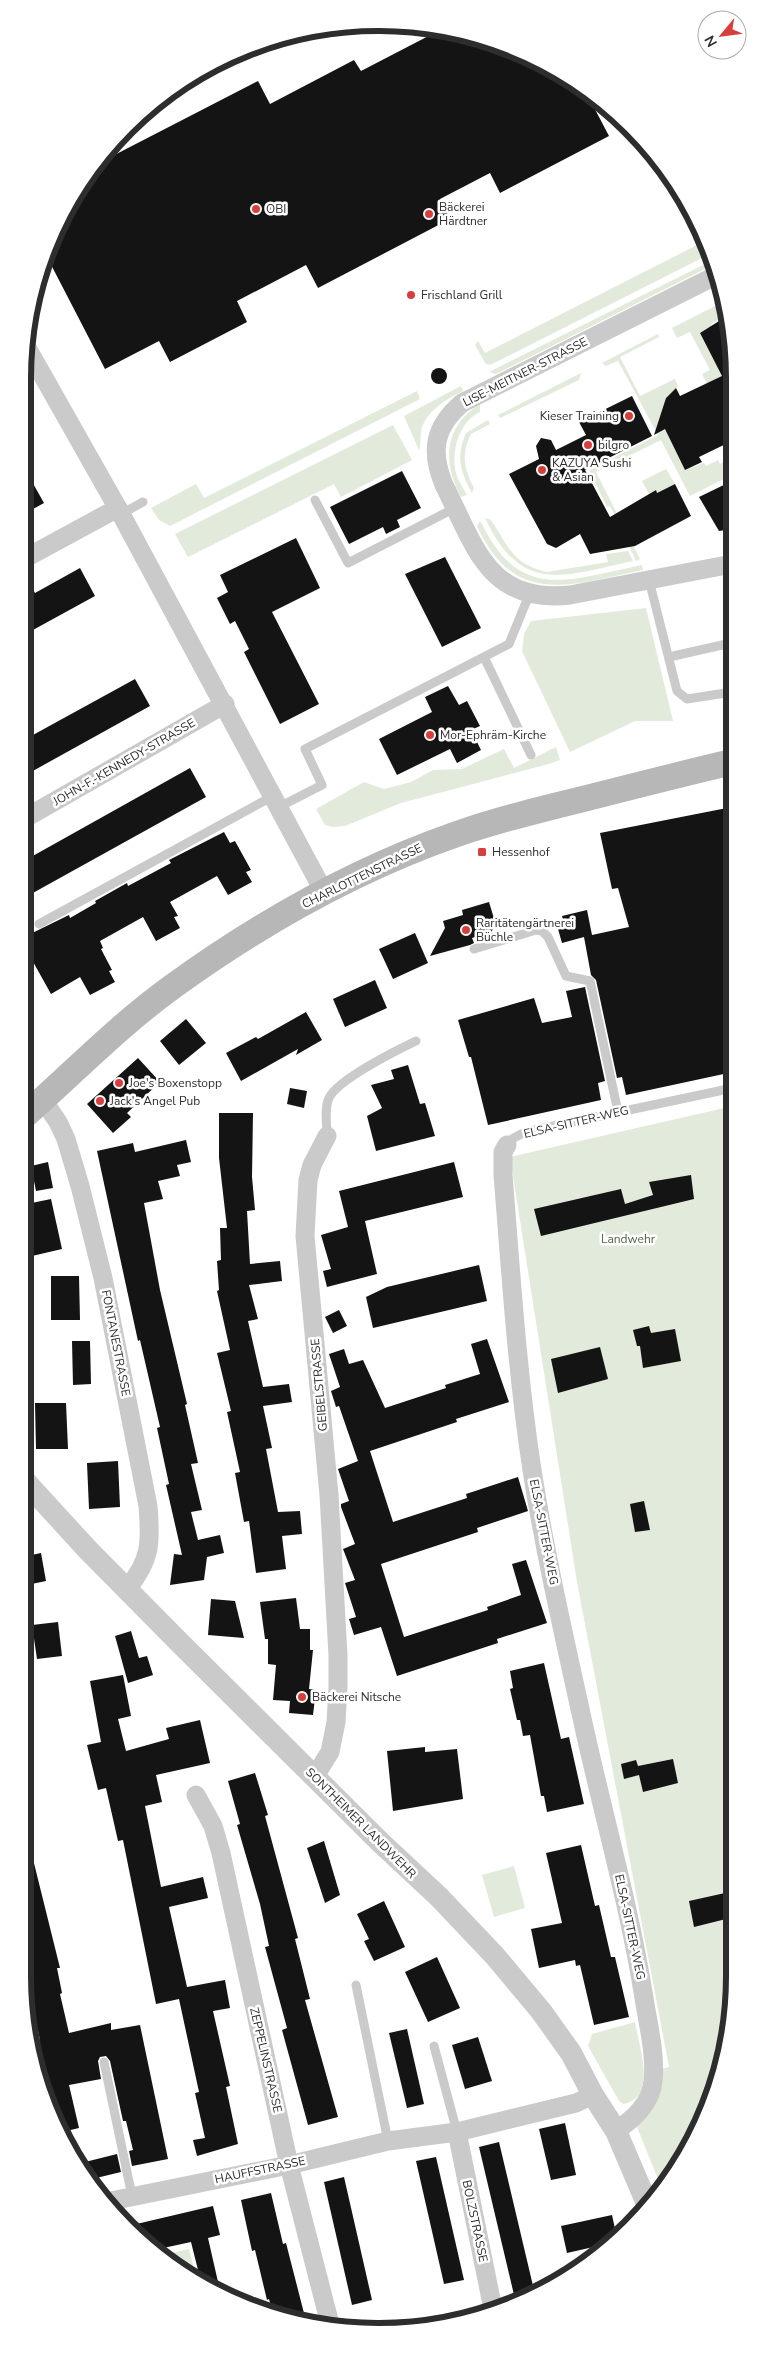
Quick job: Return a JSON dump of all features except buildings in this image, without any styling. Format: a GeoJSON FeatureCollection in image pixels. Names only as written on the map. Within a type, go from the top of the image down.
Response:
{"type":"FeatureCollection","features":[{"type":"Feature","properties":{"kind":"main road","name":"CHARLOTTENSTRASSE"},"geometry":{"type":"LineString","coordinates":[[31,1111],[123,1027],[171,988],[266,925],[324,892],[429,844],[460,833],[520,815],[726,764]]}},
{"type":"Feature","properties":{"kind":"street","name":"LISE-MEITNER-STRASSE"},"geometry":{"type":"LineString","coordinates":[[710,278],[462,403],[449,414],[441,425],[437,437],[436,452],[440,475],[478,553],[498,578],[529,594],[553,597],[570,595],[726,565]]}},
{"type":"Feature","properties":{"kind":"street"},"geometry":{"type":"LineString","coordinates":[[32,356],[120,511],[324,892]]}},
{"type":"Feature","properties":{"kind":"street"},"geometry":{"type":"LineString","coordinates":[[31,556],[120,511]]}},
{"type":"Feature","properties":{"kind":"street","name":"JOHN-F.-KENNEDY-STRASSE"},"geometry":{"type":"LineString","coordinates":[[31,815],[225,704]]}},
{"type":"Feature","properties":{"kind":"street","name":"FONTANESTRASSE"},"geometry":{"type":"LineString","coordinates":[[44,1100],[66,1139],[80,1186],[102,1278],[148,1506],[150,1533],[147,1555],[144,1566],[127,1590]]}},
{"type":"Feature","properties":{"kind":"street","name":"GEIBELSTRASSE"},"geometry":{"type":"LineString","coordinates":[[314,1776],[330,1752],[336,1722],[338,1688],[338,1654],[329,1495],[305,1236],[308,1180],[312,1165],[327,1136]]}},
{"type":"Feature","properties":{"kind":"street","name":"ELSA-SITTER-WEG"},"geometry":{"type":"LineString","coordinates":[[507,1145],[504,1152],[503,1175],[518,1359],[532,1471],[582,1720],[624,1892],[640,1970],[652,2056],[653,2080],[651,2093],[633,2119],[616,2131]]}},
{"type":"Feature","properties":{"kind":"street","name":"SONTHEIMER LANDWEHR"},"geometry":{"type":"LineString","coordinates":[[31,1488],[127,1590],[457,1915],[495,1956],[541,2011],[571,2053],[593,2095],[616,2131],[645,2198]]}},
{"type":"Feature","properties":{"kind":"street","name":"ZEPPELINSTRASSE"},"geometry":{"type":"LineString","coordinates":[[196,1795],[213,1826],[219,1845],[289,2165],[329,2319]]}},
{"type":"Feature","properties":{"kind":"street","name":"HAUFFSTRASSE"},"geometry":{"type":"LineString","coordinates":[[114,2200],[289,2165],[388,2141],[456,2132],[576,2103],[593,2095]]}},
{"type":"Feature","properties":{"kind":"street","name":"BOLZSTRASSE"},"geometry":{"type":"LineString","coordinates":[[456,2132],[492,2303]]}},
{"type":"Feature","properties":{"kind":"lane"},"geometry":{"type":"LineString","coordinates":[[316,500],[348,563],[455,508]]}},
{"type":"Feature","properties":{"kind":"lane"},"geometry":{"type":"LineString","coordinates":[[120,511],[143,502]]}},
{"type":"Feature","properties":{"kind":"lane"},"geometry":{"type":"LineString","coordinates":[[648,580],[678,691],[686,699],[726,693]]}},
{"type":"Feature","properties":{"kind":"lane"},"geometry":{"type":"LineString","coordinates":[[39,924],[276,801],[322,785],[305,749],[510,644],[529,594]]}},
{"type":"Feature","properties":{"kind":"lane"},"geometry":{"type":"LineString","coordinates":[[669,657],[726,644]]}},
{"type":"Feature","properties":{"kind":"lane"},"geometry":{"type":"LineString","coordinates":[[484,657],[532,755]]}},
{"type":"Feature","properties":{"kind":"lane"},"geometry":{"type":"LineString","coordinates":[[474,949],[536,930],[542,931],[548,937],[566,976],[590,981],[618,1112]]}},
{"type":"Feature","properties":{"kind":"lane","name":"GEIBELSTRASSE"},"geometry":{"type":"LineString","coordinates":[[327,1136],[326,1108],[332,1092],[380,1060],[416,1041]]}},
{"type":"Feature","properties":{"kind":"lane","name":"ELSA-SITTER-WEG"},"geometry":{"type":"LineString","coordinates":[[507,1145],[512,1138],[526,1132],[726,1089]]}},
{"type":"Feature","properties":{"kind":"lane"},"geometry":{"type":"LineString","coordinates":[[356,1985],[388,2141]]}},
{"type":"Feature","properties":{"kind":"lane"},"geometry":{"type":"LineString","coordinates":[[434,2046],[456,2132]]}},
{"type":"Feature","properties":{"kind":"lane"},"geometry":{"type":"LineString","coordinates":[[104,2062],[132,2196]]}},
{"type":"Feature","properties":{"kind":"green space"},"geometry":{"type":"Polygon","coordinates":[[[698,244],[703,257],[490,365],[486,364],[475,345],[478,341],[485,353],[698,244]]]}},
{"type":"Feature","properties":{"kind":"green space"},"geometry":{"type":"Polygon","coordinates":[[[706,264],[707,268],[496,374],[489,372],[706,264]]]}},
{"type":"Feature","properties":{"kind":"green space"},"geometry":{"type":"Polygon","coordinates":[[[718,305],[720,319],[711,324],[712,327],[700,333],[726,383],[726,420],[702,374],[710,370],[690,332],[677,338],[672,328],[718,305]]]}},
{"type":"Feature","properties":{"kind":"green space"},"geometry":{"type":"Polygon","coordinates":[[[658,334],[659,337],[620,357],[640,396],[675,379],[678,386],[666,398],[661,418],[685,470],[704,463],[706,466],[718,460],[720,464],[726,461],[726,478],[690,496],[661,440],[596,472],[640,559],[636,561],[624,532],[610,506],[607,507],[589,470],[658,435],[618,361],[606,366],[602,363],[658,334]]]}},
{"type":"Feature","properties":{"kind":"green space"},"geometry":{"type":"Polygon","coordinates":[[[581,373],[579,380],[500,418],[498,415],[581,373]]]}},
{"type":"Feature","properties":{"kind":"green space"},"geometry":{"type":"Polygon","coordinates":[[[461,386],[463,391],[443,402],[423,424],[419,450],[404,416],[461,386]]]}},
{"type":"Feature","properties":{"kind":"green space"},"geometry":{"type":"Polygon","coordinates":[[[417,391],[420,399],[170,526],[159,520],[151,508],[196,484],[204,498],[417,391]]]}},
{"type":"Feature","properties":{"kind":"green space"},"geometry":{"type":"Polygon","coordinates":[[[480,404],[480,412],[462,430],[456,446],[456,473],[467,495],[461,497],[451,471],[450,446],[453,434],[459,423],[480,404]]]}},
{"type":"Feature","properties":{"kind":"green space"},"geometry":{"type":"Polygon","coordinates":[[[488,420],[490,424],[471,434],[466,448],[465,461],[474,488],[472,493],[462,470],[461,449],[466,433],[488,420]]]}},
{"type":"Feature","properties":{"kind":"green space"},"geometry":{"type":"Polygon","coordinates":[[[393,425],[412,460],[341,497],[334,484],[188,557],[175,534],[393,425]]]}},
{"type":"Feature","properties":{"kind":"green space"},"geometry":{"type":"Polygon","coordinates":[[[666,469],[675,484],[657,493],[655,490],[649,494],[642,481],[666,469]]]}},
{"type":"Feature","properties":{"kind":"green space"},"geometry":{"type":"Polygon","coordinates":[[[485,518],[491,520],[513,553],[535,569],[547,572],[608,562],[606,554],[628,551],[633,561],[565,575],[546,574],[529,570],[514,560],[499,543],[485,518]]]}},
{"type":"Feature","properties":{"kind":"green space"},"geometry":{"type":"Polygon","coordinates":[[[481,522],[496,548],[512,565],[530,575],[549,580],[592,576],[642,565],[643,570],[568,584],[547,584],[527,580],[509,570],[492,552],[477,526],[481,522]]]}},
{"type":"Feature","properties":{"kind":"green space"},"geometry":{"type":"Polygon","coordinates":[[[646,608],[673,721],[635,721],[570,752],[522,651],[524,634],[531,621],[646,608]]]}},
{"type":"Feature","properties":{"kind":"green space"},"geometry":{"type":"Polygon","coordinates":[[[556,747],[560,760],[552,763],[401,803],[345,826],[333,827],[325,825],[316,809],[364,782],[384,789],[411,782],[433,770],[462,769],[504,749],[514,768],[556,747]]]}},
{"type":"Feature","properties":{"kind":"green space","name":"Landwehr"},"geometry":{"type":"Polygon","coordinates":[[[726,1108],[725,1998],[719,2043],[707,2087],[690,2129],[659,2180],[637,2127],[659,2070],[669,2067],[577,1582],[510,1157],[726,1108]]]}},
{"type":"Feature","properties":{"kind":"green space"},"geometry":{"type":"Polygon","coordinates":[[[514,1866],[525,1908],[494,1917],[482,1875],[514,1866]]]}},
{"type":"Feature","properties":{"kind":"green space"},"geometry":{"type":"Polygon","coordinates":[[[635,2022],[644,2070],[643,2082],[640,2092],[634,2100],[623,2104],[619,2101],[588,2046],[592,2034],[635,2022]]]}},
{"type":"Feature","properties":{"kind":"green space"},"geometry":{"type":"Polygon","coordinates":[[[189,2249],[194,2269],[186,2264],[170,2253],[189,2249]]]}},
{"type":"Feature","properties":{"kind":"place","name":"OBI"},"geometry":{"type":"Point","coordinates":[256,209]}},
{"type":"Feature","properties":{"kind":"place","name":"Bäckerei Härdtner"},"geometry":{"type":"Point","coordinates":[429,214]}},
{"type":"Feature","properties":{"kind":"place","name":"Frischland Grill"},"geometry":{"type":"Point","coordinates":[411,295]}},
{"type":"Feature","properties":{"kind":"place","name":"Kieser Training"},"geometry":{"type":"Point","coordinates":[629,416]}},
{"type":"Feature","properties":{"kind":"place","name":"bilgro"},"geometry":{"type":"Point","coordinates":[588,445]}},
{"type":"Feature","properties":{"kind":"place","name":"KAZUYA Sushi & Asian"},"geometry":{"type":"Point","coordinates":[542,470]}},
{"type":"Feature","properties":{"kind":"place","name":"Mor-Ephräm-Kirche"},"geometry":{"type":"Point","coordinates":[430,735]}},
{"type":"Feature","properties":{"kind":"place","name":"Hessenhof"},"geometry":{"type":"Point","coordinates":[482,852]}},
{"type":"Feature","properties":{"kind":"place","name":"Raritätengärtnerei Büchle"},"geometry":{"type":"Point","coordinates":[466,930]}},
{"type":"Feature","properties":{"kind":"place","name":"Joe's Boxenstopp"},"geometry":{"type":"Point","coordinates":[119,1083]}},
{"type":"Feature","properties":{"kind":"place","name":"Jack's Angel Pub"},"geometry":{"type":"Point","coordinates":[100,1101]}},
{"type":"Feature","properties":{"kind":"place","name":"Bäckerei Nitsche"},"geometry":{"type":"Point","coordinates":[302,1697]}}]}
